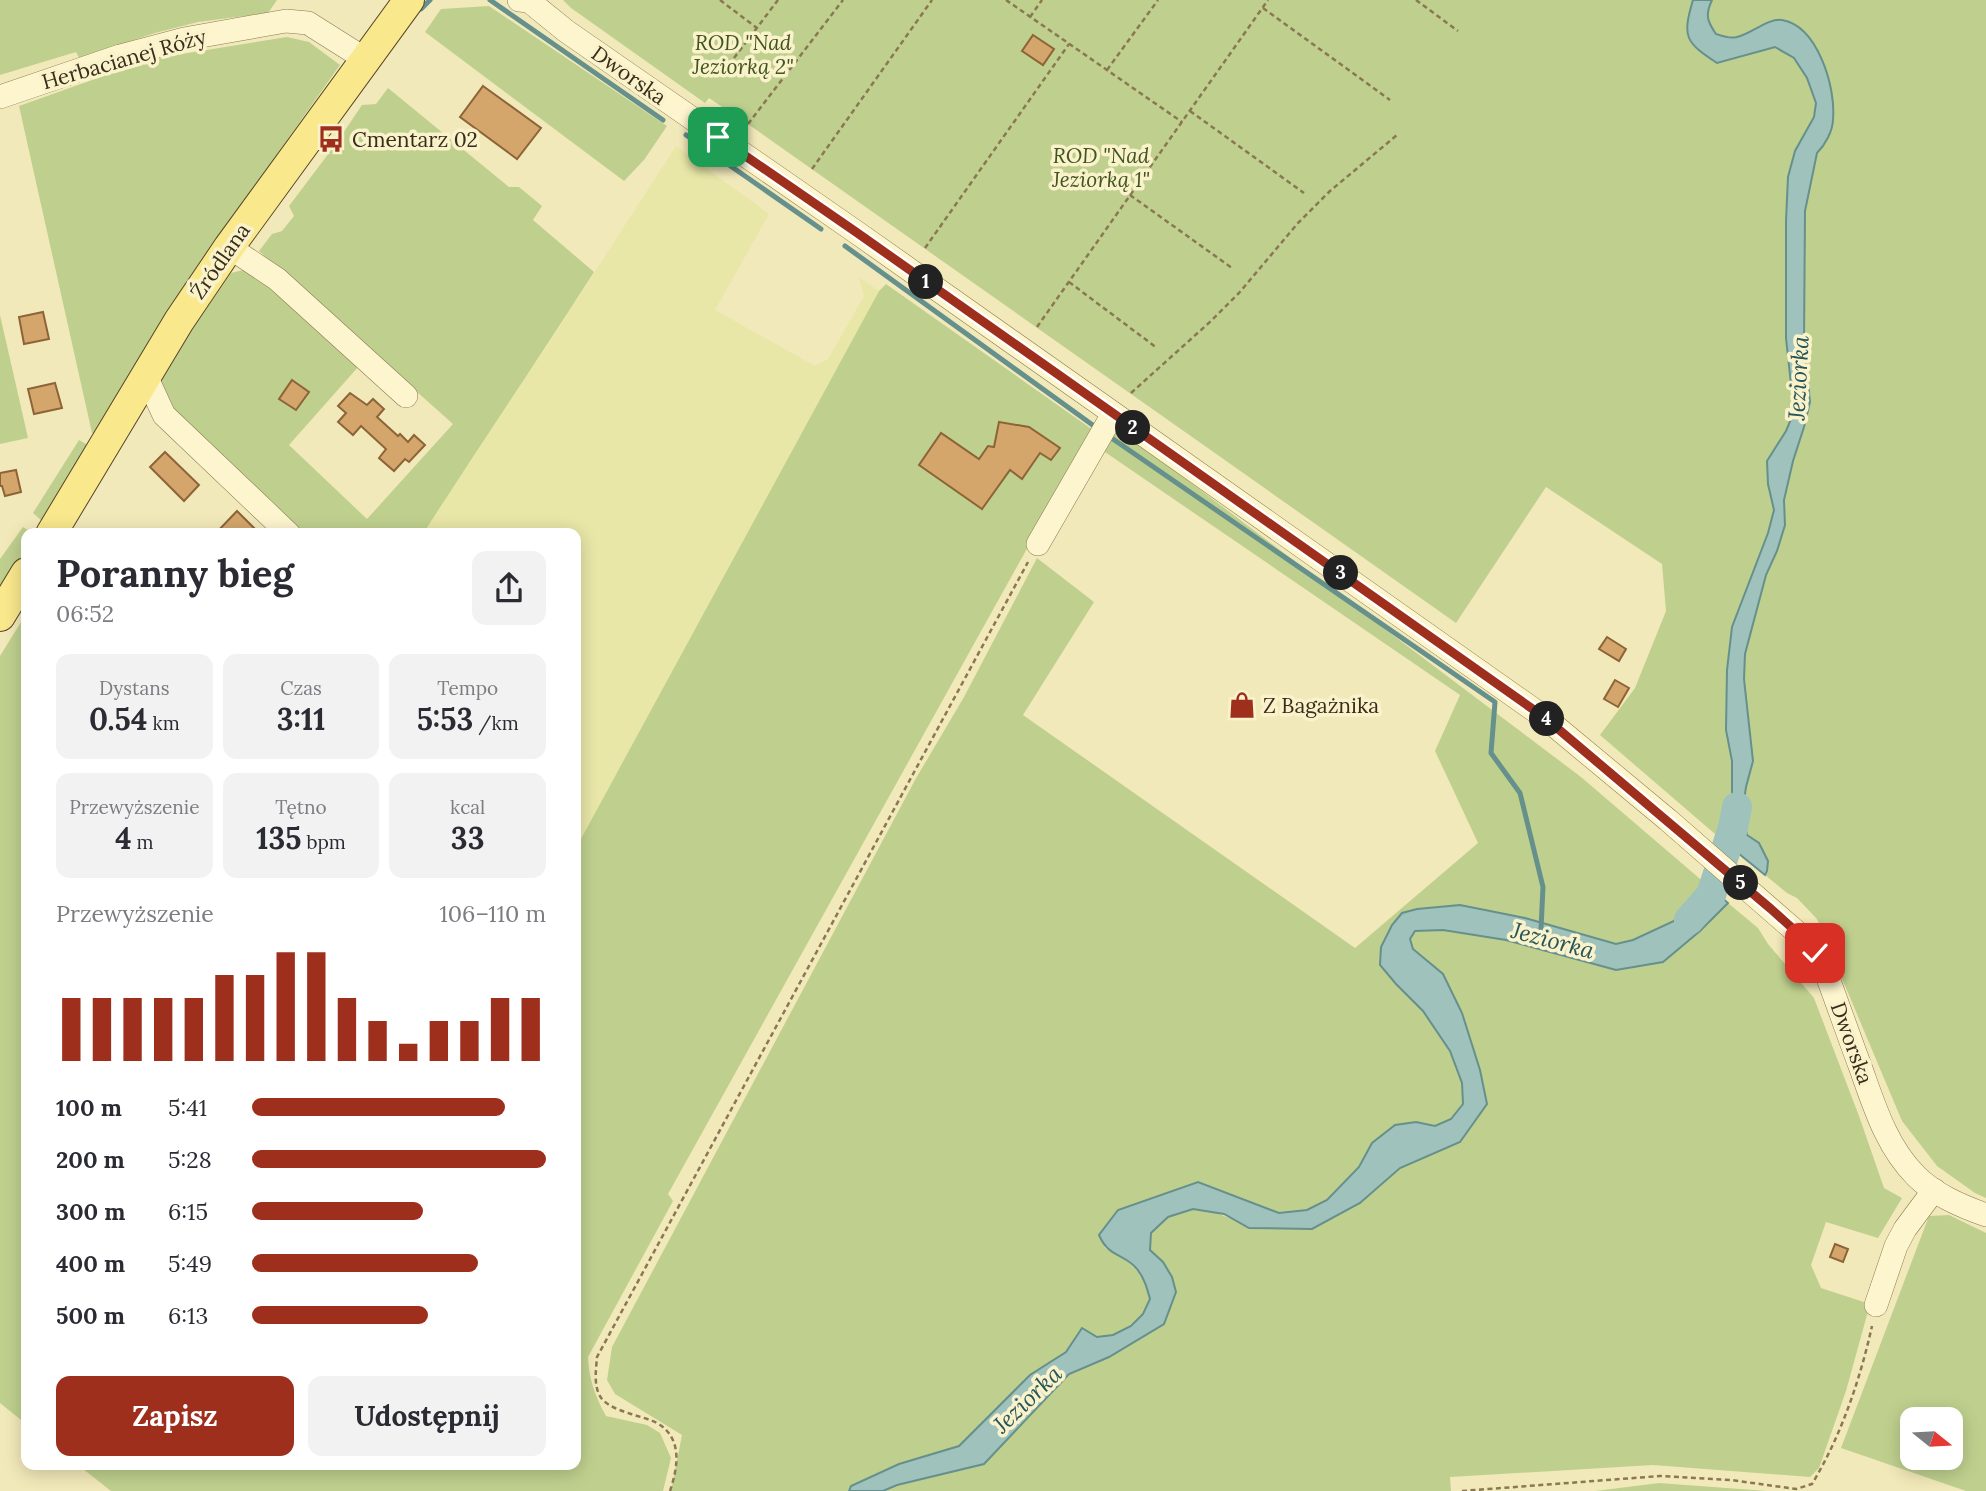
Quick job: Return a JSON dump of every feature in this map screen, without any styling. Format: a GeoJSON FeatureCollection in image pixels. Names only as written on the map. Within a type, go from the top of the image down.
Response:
{"type":"FeatureCollection","features":[{"type":"Feature","properties":{"kind":"main road","name":"Źródlana"},"geometry":{"type":"LineString","coordinates":[[55,528],[178,321],[409,0]]}},
{"type":"Feature","properties":{"kind":"main road"},"geometry":{"type":"LineString","coordinates":[[0,616],[21,581]]}},
{"type":"Feature","properties":{"kind":"street","name":"Dworska"},"geometry":{"type":"LineString","coordinates":[[525,0],[1505,688],[1668,820],[1801,936],[1815,953],[1825,970],[1880,1120],[1902,1160],[1917,1177],[1934,1190],[1954,1202],[1986,1215]]}},
{"type":"Feature","properties":{"kind":"street","name":"Herbacianej Róży"},"geometry":{"type":"LineString","coordinates":[[0,97],[120,56],[184,38],[286,21],[308,23],[365,59]]}},
{"type":"Feature","properties":{"kind":"street"},"geometry":{"type":"LineString","coordinates":[[229,247],[277,279],[406,396]]}},
{"type":"Feature","properties":{"kind":"street"},"geometry":{"type":"LineString","coordinates":[[146,376],[164,415],[283,528]]}},
{"type":"Feature","properties":{"kind":"street"},"geometry":{"type":"LineString","coordinates":[[1038,544],[1113,414]]}},
{"type":"Feature","properties":{"kind":"street"},"geometry":{"type":"LineString","coordinates":[[1876,1305],[1896,1246],[1911,1220],[1934,1190]]}},
{"type":"Feature","properties":{"kind":"path"},"geometry":{"type":"LineString","coordinates":[[720,0],[757,28]]}},
{"type":"Feature","properties":{"kind":"path"},"geometry":{"type":"LineString","coordinates":[[734,58],[778,0]]}},
{"type":"Feature","properties":{"kind":"path"},"geometry":{"type":"LineString","coordinates":[[748,124],[843,0]]}},
{"type":"Feature","properties":{"kind":"path"},"geometry":{"type":"LineString","coordinates":[[812,169],[932,0]]}},
{"type":"Feature","properties":{"kind":"path"},"geometry":{"type":"LineString","coordinates":[[1006,0],[1182,122]]}},
{"type":"Feature","properties":{"kind":"path"},"geometry":{"type":"LineString","coordinates":[[1030,17],[1042,0]]}},
{"type":"Feature","properties":{"kind":"path"},"geometry":{"type":"LineString","coordinates":[[1107,70],[1158,0]]}},
{"type":"Feature","properties":{"kind":"path"},"geometry":{"type":"LineString","coordinates":[[1037,327],[1268,0]]}},
{"type":"Feature","properties":{"kind":"path"},"geometry":{"type":"LineString","coordinates":[[1416,0],[1458,31]]}},
{"type":"Feature","properties":{"kind":"path"},"geometry":{"type":"LineString","coordinates":[[1262,8],[1390,100]]}},
{"type":"Feature","properties":{"kind":"path"},"geometry":{"type":"LineString","coordinates":[[925,248],[1069,44]]}},
{"type":"Feature","properties":{"kind":"path"},"geometry":{"type":"LineString","coordinates":[[1190,111],[1304,193]]}},
{"type":"Feature","properties":{"kind":"path"},"geometry":{"type":"LineString","coordinates":[[1131,393],[1239,293],[1298,223],[1330,191],[1396,135]]}},
{"type":"Feature","properties":{"kind":"path"},"geometry":{"type":"LineString","coordinates":[[1130,195],[1232,268]]}},
{"type":"Feature","properties":{"kind":"path"},"geometry":{"type":"LineString","coordinates":[[1069,282],[1157,348]]}},
{"type":"Feature","properties":{"kind":"path"},"geometry":{"type":"LineString","coordinates":[[670,1491],[676,1474],[677,1452],[672,1434],[657,1423],[617,1409],[601,1399],[595,1378],[597,1357],[1038,544]]}},
{"type":"Feature","properties":{"kind":"path"},"geometry":{"type":"LineString","coordinates":[[1462,1491],[1660,1476],[1731,1480],[1796,1489],[1812,1484],[1828,1458],[1848,1405],[1866,1353],[1876,1305]]}},
{"type":"Feature","properties":{"kind":"shaded area"},"geometry":{"type":"Polygon","coordinates":[[[676,146],[769,214],[715,310],[815,366],[828,359],[864,296],[859,277],[879,291],[581,839],[581,528],[427,528],[676,146]]]}},
{"type":"Feature","properties":{"kind":"green space"},"geometry":{"type":"Polygon","coordinates":[[[0,0],[277,0],[268,13],[198,22],[79,58],[76,52],[0,75],[0,0]]]}},
{"type":"Feature","properties":{"kind":"green space"},"geometry":{"type":"Polygon","coordinates":[[[563,0],[1693,0],[1687,22],[1688,38],[1698,50],[1717,63],[1775,46],[1794,57],[1807,78],[1816,103],[1786,221],[1786,338],[1794,412],[1768,484],[1774,510],[1768,533],[1732,627],[1727,670],[1726,730],[1732,761],[1732,796],[1722,840],[1600,735],[1635,688],[1666,611],[1662,564],[1546,487],[1456,623],[755,129],[709,98],[705,103],[563,0]]]}},
{"type":"Feature","properties":{"kind":"green space"},"geometry":{"type":"Polygon","coordinates":[[[1712,0],[1986,0],[1986,1198],[1937,1166],[1902,1121],[1817,919],[1797,898],[1765,875],[1766,857],[1747,835],[1742,814],[1753,761],[1744,679],[1745,654],[1766,575],[1785,526],[1784,500],[1810,402],[1804,342],[1805,211],[1817,153],[1827,138],[1833,108],[1826,78],[1805,33],[1735,38],[1715,34],[1708,18],[1712,0]]]}},
{"type":"Feature","properties":{"kind":"green space"},"geometry":{"type":"Polygon","coordinates":[[[489,6],[667,126],[644,160],[624,181],[425,32],[441,9],[489,6]]]}},
{"type":"Feature","properties":{"kind":"green space"},"geometry":{"type":"Polygon","coordinates":[[[287,37],[309,42],[340,65],[184,286],[96,433],[92,433],[19,106],[151,59],[287,37]]]}},
{"type":"Feature","properties":{"kind":"green space"},"geometry":{"type":"Polygon","coordinates":[[[388,88],[509,187],[519,187],[542,206],[533,220],[594,272],[427,528],[295,528],[167,407],[162,392],[162,379],[231,273],[247,269],[359,366],[289,445],[367,519],[453,424],[259,251],[272,234],[282,231],[294,216],[289,206],[362,105],[376,104],[388,88]]]}},
{"type":"Feature","properties":{"kind":"green space"},"geometry":{"type":"Polygon","coordinates":[[[886,284],[1093,430],[668,1194],[673,1201],[588,1357],[593,1388],[606,1416],[647,1425],[660,1433],[671,1458],[663,1491],[111,1491],[84,1470],[581,1470],[581,839],[879,291],[886,284]]]}},
{"type":"Feature","properties":{"kind":"green space"},"geometry":{"type":"Polygon","coordinates":[[[0,315],[28,438],[0,444],[0,315]]]}},
{"type":"Feature","properties":{"kind":"green space"},"geometry":{"type":"Polygon","coordinates":[[[1115,430],[1121,430],[1581,777],[1706,884],[1674,921],[1633,940],[1616,944],[1525,918],[1460,905],[1417,909],[1380,965],[1423,1011],[1450,1051],[1462,1083],[1463,1104],[1451,1119],[1435,1126],[1416,1122],[1372,1143],[1359,1167],[1326,1200],[1307,1210],[1279,1213],[1198,1182],[1104,1247],[1134,1267],[1142,1279],[1150,1299],[1143,1314],[1131,1326],[1113,1335],[1097,1337],[1082,1328],[1066,1352],[1030,1375],[959,1446],[899,1464],[851,1486],[849,1491],[671,1491],[682,1435],[615,1394],[607,1380],[612,1347],[915,780],[964,697],[1037,558],[1094,602],[1023,715],[1355,948],[1478,843],[1435,751],[1460,695],[1102,450],[1115,430]]]}},
{"type":"Feature","properties":{"kind":"green space"},"geometry":{"type":"Polygon","coordinates":[[[79,440],[86,444],[88,449],[42,521],[33,513],[79,440]]]}},
{"type":"Feature","properties":{"kind":"green space"},"geometry":{"type":"Polygon","coordinates":[[[21,530],[21,559],[0,592],[0,559],[21,530]]]}},
{"type":"Feature","properties":{"kind":"green space"},"geometry":{"type":"Polygon","coordinates":[[[21,622],[21,1420],[0,1403],[0,656],[21,622]]]}},
{"type":"Feature","properties":{"kind":"green space"},"geometry":{"type":"Polygon","coordinates":[[[1728,903],[1758,928],[1768,944],[1814,998],[1884,1188],[1902,1198],[1878,1238],[1826,1222],[1811,1265],[1821,1288],[1870,1304],[1846,1391],[1819,1468],[1810,1477],[1653,1465],[1450,1477],[1451,1491],[883,1491],[1029,1415],[1069,1374],[1109,1357],[1164,1324],[1163,1262],[1150,1251],[1151,1233],[1168,1217],[1189,1210],[1210,1211],[1249,1228],[1360,1203],[1400,1168],[1460,1142],[1487,1104],[1480,1070],[1462,1013],[1443,974],[1413,949],[1410,939],[1415,931],[1443,930],[1506,940],[1528,947],[1663,962],[1728,903]]]}},
{"type":"Feature","properties":{"kind":"green space"},"geometry":{"type":"Polygon","coordinates":[[[1949,1215],[1986,1233],[1986,1491],[1966,1491],[1905,1470],[1964,1470],[1964,1407],[1900,1407],[1900,1468],[1841,1448],[1929,1216],[1949,1215]]]}},
{"type":"Feature","properties":{"kind":"green space"},"geometry":{"type":"Polygon","coordinates":[[[1659,1483],[1767,1491],[1595,1491],[1659,1483]]]}},
{"type":"Feature","properties":{"kind":"water"},"geometry":{"type":"Polygon","coordinates":[[[1693,0],[1712,0],[1708,10],[1709,21],[1716,34],[1723,36],[1737,37],[1777,20],[1795,25],[1806,34],[1822,60],[1828,76],[1833,106],[1832,128],[1817,153],[1805,211],[1804,342],[1810,402],[1784,500],[1785,525],[1766,575],[1745,654],[1744,679],[1753,761],[1742,814],[1747,835],[1759,843],[1768,861],[1765,875],[1722,840],[1732,796],[1732,761],[1726,730],[1727,670],[1732,627],[1768,533],[1774,510],[1768,484],[1767,461],[1786,431],[1794,412],[1786,338],[1788,177],[1795,151],[1814,117],[1816,103],[1807,78],[1794,58],[1775,47],[1717,63],[1698,50],[1692,44],[1687,31],[1693,0]]]}},
{"type":"Feature","properties":{"kind":"water"},"geometry":{"type":"Polygon","coordinates":[[[1706,884],[1728,903],[1700,931],[1663,962],[1616,970],[1506,940],[1443,930],[1415,931],[1410,939],[1413,949],[1443,974],[1462,1013],[1480,1070],[1487,1104],[1460,1142],[1400,1168],[1360,1203],[1312,1229],[1249,1228],[1224,1214],[1193,1209],[1168,1217],[1151,1233],[1150,1250],[1163,1262],[1172,1277],[1176,1292],[1164,1324],[1109,1357],[1069,1374],[984,1464],[897,1485],[883,1491],[849,1491],[851,1486],[899,1464],[959,1446],[1030,1375],[1066,1352],[1082,1328],[1097,1337],[1113,1335],[1131,1326],[1143,1314],[1150,1299],[1141,1275],[1131,1263],[1107,1248],[1099,1235],[1118,1210],[1198,1182],[1279,1213],[1307,1210],[1327,1200],[1359,1167],[1372,1143],[1395,1125],[1416,1122],[1435,1126],[1451,1119],[1463,1104],[1462,1083],[1450,1051],[1423,1011],[1380,965],[1381,947],[1392,925],[1402,913],[1460,905],[1525,918],[1616,944],[1633,940],[1674,921],[1706,884]]]}},
{"type":"Feature","properties":{"kind":"building"},"geometry":{"type":"Polygon","coordinates":[[[1033,35],[1054,49],[1043,65],[1022,51],[1033,35]]]}},
{"type":"Feature","properties":{"kind":"building"},"geometry":{"type":"Polygon","coordinates":[[[483,86],[541,128],[517,159],[460,117],[483,86]]]}},
{"type":"Feature","properties":{"kind":"building"},"geometry":{"type":"Polygon","coordinates":[[[43,312],[49,339],[24,344],[19,317],[43,312]]]}},
{"type":"Feature","properties":{"kind":"building"},"geometry":{"type":"Polygon","coordinates":[[[292,380],[309,392],[296,410],[279,399],[292,380]]]}},
{"type":"Feature","properties":{"kind":"building"},"geometry":{"type":"Polygon","coordinates":[[[55,383],[62,408],[34,414],[28,389],[55,383]]]}},
{"type":"Feature","properties":{"kind":"building"},"geometry":{"type":"Polygon","coordinates":[[[350,393],[367,405],[373,399],[384,409],[377,417],[398,436],[400,434],[408,442],[414,435],[425,445],[409,462],[405,459],[394,471],[379,458],[386,449],[361,426],[353,435],[338,422],[346,413],[338,406],[350,393]]]}},
{"type":"Feature","properties":{"kind":"building"},"geometry":{"type":"Polygon","coordinates":[[[999,422],[1029,427],[1060,448],[1051,460],[1040,453],[1022,479],[1010,470],[982,509],[919,465],[941,433],[979,459],[988,446],[994,447],[999,422]]]}},
{"type":"Feature","properties":{"kind":"building"},"geometry":{"type":"Polygon","coordinates":[[[165,452],[199,485],[184,501],[150,467],[165,452]]]}},
{"type":"Feature","properties":{"kind":"building"},"geometry":{"type":"Polygon","coordinates":[[[16,470],[21,492],[5,496],[0,486],[0,473],[16,470]]]}},
{"type":"Feature","properties":{"kind":"building"},"geometry":{"type":"Polygon","coordinates":[[[237,511],[254,528],[221,528],[237,511]]]}},
{"type":"Feature","properties":{"kind":"building"},"geometry":{"type":"Polygon","coordinates":[[[1607,637],[1626,649],[1619,661],[1599,649],[1607,637]]]}},
{"type":"Feature","properties":{"kind":"building"},"geometry":{"type":"Polygon","coordinates":[[[1615,680],[1629,688],[1618,707],[1604,699],[1615,680]]]}},
{"type":"Feature","properties":{"kind":"building"},"geometry":{"type":"Polygon","coordinates":[[[1835,1244],[1848,1249],[1843,1262],[1830,1257],[1835,1244]]]}},
{"type":"Feature","properties":{"kind":"waterway"},"geometry":{"type":"LineString","coordinates":[[417,7],[421,9],[430,0]]}},
{"type":"Feature","properties":{"kind":"waterway"},"geometry":{"type":"LineString","coordinates":[[490,0],[663,120]]}},
{"type":"Feature","properties":{"kind":"waterway"},"geometry":{"type":"LineString","coordinates":[[686,135],[821,229]]}},
{"type":"Feature","properties":{"kind":"waterway"},"geometry":{"type":"LineString","coordinates":[[845,246],[1094,426]]}},
{"type":"Feature","properties":{"kind":"waterway"},"geometry":{"type":"LineString","coordinates":[[1110,437],[1495,702],[1491,753],[1520,793],[1543,887],[1541,929]]}},
{"type":"Feature","properties":{"kind":"waterway","name":"Jeziorka"},"geometry":{"type":"LineString","coordinates":[[1689,920],[1711,895],[1733,828],[1737,807]]}},
{"type":"Feature","properties":{"kind":"place","name":"Cmentarz 02"},"geometry":{"type":"Point","coordinates":[331,139]}},
{"type":"Feature","properties":{"kind":"place","name":"Z Bagażnika"},"geometry":{"type":"Point","coordinates":[1242,705]}},
{"type":"Feature","properties":{"kind":"route"},"geometry":{"type":"LineString","coordinates":[[718,137],[1544,717],[1771,909],[1801,936],[1815,953]]}},
{"type":"Feature","properties":{"kind":"park label","name":"ROD \"Nad Jeziorką 2\""},"geometry":{"type":"Point","coordinates":[743,54]}},
{"type":"Feature","properties":{"kind":"park label","name":"ROD \"Nad Jeziorką 1\""},"geometry":{"type":"Point","coordinates":[1101,167]}}]}
